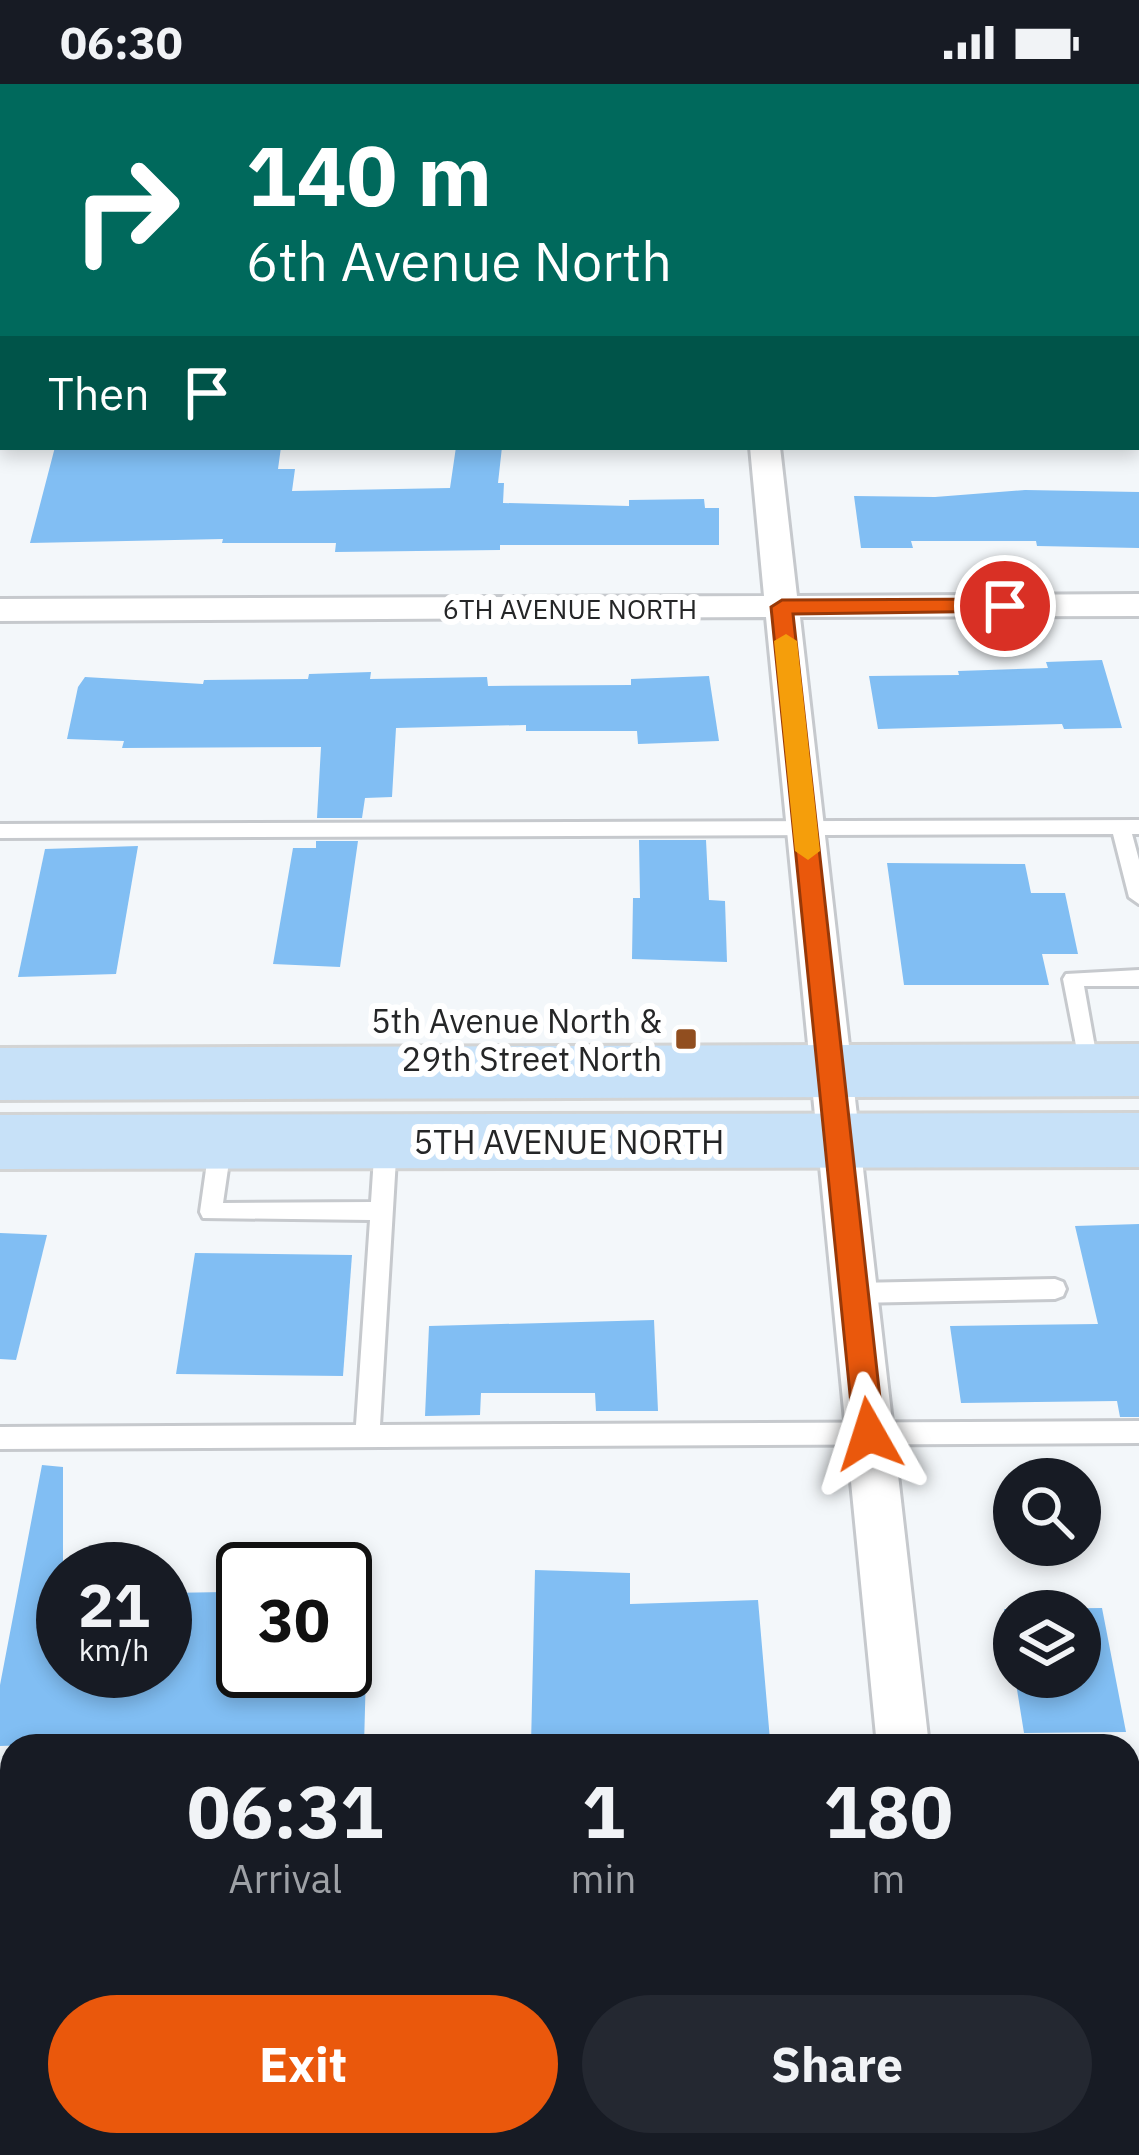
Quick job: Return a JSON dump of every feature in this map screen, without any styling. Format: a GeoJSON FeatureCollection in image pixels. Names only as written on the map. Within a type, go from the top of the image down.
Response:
{"type":"FeatureCollection","features":[{"type":"Feature","properties":{"kind":"main road","name":"5TH AVENUE NORTH"},"geometry":{"type":"LineString","coordinates":[[0,1074],[1114,1070]]}},
{"type":"Feature","properties":{"kind":"main road","name":"5TH AVENUE NORTH"},"geometry":{"type":"LineString","coordinates":[[0,1142],[1139,1141]]}},
{"type":"Feature","properties":{"kind":"street"},"geometry":{"type":"LineString","coordinates":[[765,450],[902,1734]]}},
{"type":"Feature","properties":{"kind":"street","name":"6TH AVENUE NORTH"},"geometry":{"type":"LineString","coordinates":[[0,610],[1139,605]]}},
{"type":"Feature","properties":{"kind":"lane"},"geometry":{"type":"LineString","coordinates":[[0,831],[1130,827],[1139,898]]}},
{"type":"Feature","properties":{"kind":"lane"},"geometry":{"type":"LineString","coordinates":[[1114,1070],[1073,980],[1139,979]]}},
{"type":"Feature","properties":{"kind":"lane"},"geometry":{"type":"LineString","coordinates":[[221,1141],[211,1212],[384,1211]]}},
{"type":"Feature","properties":{"kind":"lane"},"geometry":{"type":"LineString","coordinates":[[367,1436],[386,1141]]}},
{"type":"Feature","properties":{"kind":"lane"},"geometry":{"type":"LineString","coordinates":[[854,1293],[1055,1288]]}},
{"type":"Feature","properties":{"kind":"lane"},"geometry":{"type":"LineString","coordinates":[[0,1438],[1139,1432]]}},
{"type":"Feature","properties":{"kind":"building"},"geometry":{"type":"Polygon","coordinates":[[[54,450],[281,450],[278,469],[295,469],[292,491],[450,488],[456,450],[502,450],[498,483],[504,483],[503,503],[629,506],[629,500],[704,499],[705,508],[719,508],[719,545],[500,545],[500,550],[335,552],[336,543],[222,543],[223,539],[30,543],[54,450]]]}},
{"type":"Feature","properties":{"kind":"building"},"geometry":{"type":"Polygon","coordinates":[[[1025,490],[1139,492],[1139,548],[1037,546],[1036,541],[911,541],[913,548],[861,548],[854,496],[935,497],[1025,490]]]}},
{"type":"Feature","properties":{"kind":"building"},"geometry":{"type":"Polygon","coordinates":[[[1102,660],[1122,728],[1064,729],[1062,724],[878,729],[869,676],[959,675],[958,671],[1048,668],[1046,662],[1102,660]]]}},
{"type":"Feature","properties":{"kind":"building"},"geometry":{"type":"Polygon","coordinates":[[[371,672],[370,679],[487,677],[488,686],[631,685],[631,679],[709,676],[719,741],[638,744],[637,731],[526,731],[526,725],[396,728],[392,797],[365,798],[362,818],[317,818],[321,747],[122,748],[124,741],[67,739],[78,687],[85,677],[203,684],[204,680],[308,679],[309,674],[371,672]]]}},
{"type":"Feature","properties":{"kind":"building"},"geometry":{"type":"Polygon","coordinates":[[[639,840],[706,840],[709,900],[725,901],[727,962],[632,959],[633,898],[640,898],[639,840]]]}},
{"type":"Feature","properties":{"kind":"building"},"geometry":{"type":"Polygon","coordinates":[[[316,841],[358,841],[340,967],[273,964],[293,848],[316,848],[316,841]]]}},
{"type":"Feature","properties":{"kind":"building"},"geometry":{"type":"Polygon","coordinates":[[[138,846],[116,974],[18,977],[45,849],[138,846]]]}},
{"type":"Feature","properties":{"kind":"building"},"geometry":{"type":"Polygon","coordinates":[[[887,863],[1025,864],[1031,893],[1065,893],[1078,954],[1042,954],[1049,985],[904,985],[887,863]]]}},
{"type":"Feature","properties":{"kind":"building"},"geometry":{"type":"Polygon","coordinates":[[[1139,1224],[1139,1417],[1120,1417],[1117,1401],[961,1403],[950,1326],[1098,1324],[1075,1226],[1139,1224]]]}},
{"type":"Feature","properties":{"kind":"building"},"geometry":{"type":"Polygon","coordinates":[[[0,1233],[47,1235],[16,1360],[0,1359],[0,1233]]]}},
{"type":"Feature","properties":{"kind":"building"},"geometry":{"type":"Polygon","coordinates":[[[195,1253],[352,1255],[343,1376],[176,1374],[195,1253]]]}},
{"type":"Feature","properties":{"kind":"building"},"geometry":{"type":"Polygon","coordinates":[[[654,1320],[658,1411],[596,1411],[595,1393],[481,1393],[480,1415],[425,1416],[429,1326],[654,1320]]]}},
{"type":"Feature","properties":{"kind":"building"},"geometry":{"type":"Polygon","coordinates":[[[42,1465],[63,1467],[63,1542],[36,1542],[36,1698],[192,1698],[192,1593],[216,1592],[216,1698],[365,1698],[364,1734],[0,1734],[0,1685],[42,1465]]]}},
{"type":"Feature","properties":{"kind":"building"},"geometry":{"type":"Polygon","coordinates":[[[535,1570],[630,1573],[630,1604],[758,1600],[769,1734],[531,1734],[535,1570]]]}},
{"type":"Feature","properties":{"kind":"building"},"geometry":{"type":"Polygon","coordinates":[[[1101,1608],[1126,1732],[1024,1733],[1018,1698],[1101,1698],[1101,1608]]]}},
{"type":"Feature","properties":{"kind":"slow traffic"},"geometry":{"type":"LineString","coordinates":[[786,641],[808,851]]}},
{"type":"Feature","properties":{"kind":"place","name":"5th Avenue North & 29th Street North"},"geometry":{"type":"Point","coordinates":[686,1039]}},
{"type":"Feature","properties":{"kind":"route"},"geometry":{"type":"LineString","coordinates":[[869,1434],[782,607],[1005,606]]}}]}
